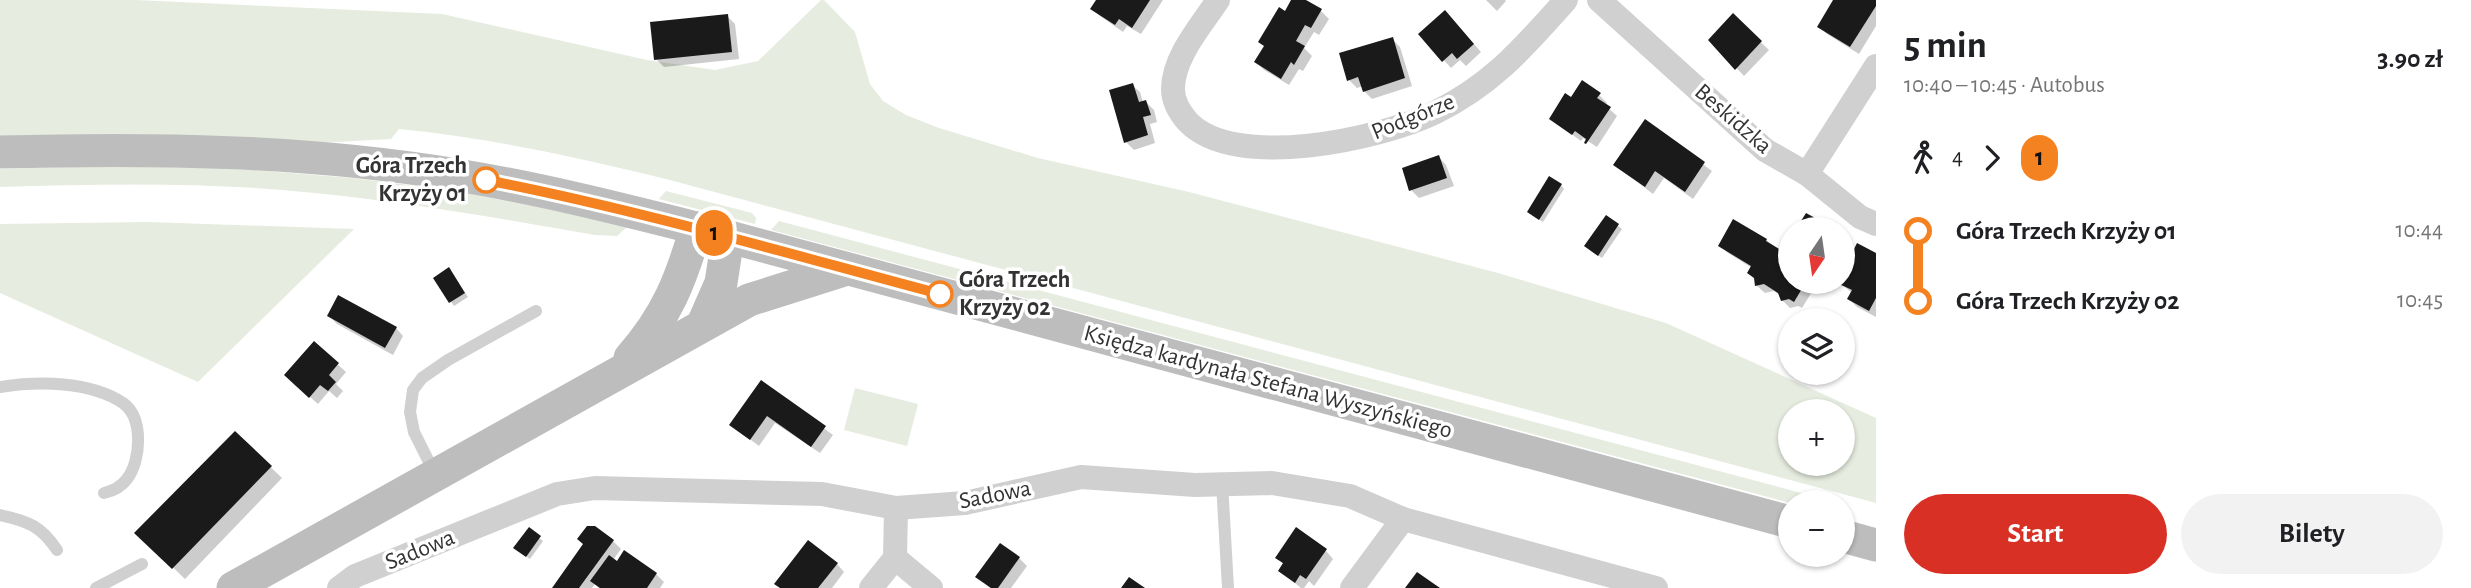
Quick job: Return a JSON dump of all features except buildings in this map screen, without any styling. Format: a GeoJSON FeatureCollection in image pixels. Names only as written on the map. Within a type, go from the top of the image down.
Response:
{"type":"FeatureCollection","features":[{"type":"Feature","properties":{"kind":"main road","name":"Księdza kardynała Stefana Wyszyńskiego"},"geometry":{"type":"LineString","coordinates":[[0,152],[149,150],[352,161],[457,174],[557,194],[696,228],[1778,519]]}},
{"type":"Feature","properties":{"kind":"main road"},"geometry":{"type":"LineString","coordinates":[[617,373],[652,333],[684,269],[696,228]]}},
{"type":"Feature","properties":{"kind":"main road"},"geometry":{"type":"LineString","coordinates":[[703,324],[721,283],[728,237]]}},
{"type":"Feature","properties":{"kind":"main road"},"geometry":{"type":"LineString","coordinates":[[252,583],[703,324],[749,300],[847,270]]}},
{"type":"Feature","properties":{"kind":"main road"},"geometry":{"type":"LineString","coordinates":[[1855,539],[1876,545]]}},
{"type":"Feature","properties":{"kind":"street","name":"Podgórze"},"geometry":{"type":"LineString","coordinates":[[1218,0],[1176,69],[1172,92],[1180,111],[1192,126],[1222,140],[1254,147],[1319,145],[1382,132],[1414,122],[1483,85],[1512,59],[1566,0]]}},
{"type":"Feature","properties":{"kind":"street","name":"Beskidzka"},"geometry":{"type":"LineString","coordinates":[[1599,0],[1765,150],[1807,174],[1860,217],[1876,224]]}},
{"type":"Feature","properties":{"kind":"street"},"geometry":{"type":"LineString","coordinates":[[1807,174],[1876,66]]}},
{"type":"Feature","properties":{"kind":"street","name":"Sadowa"},"geometry":{"type":"LineString","coordinates":[[339,588],[355,576],[557,494],[572,491],[594,488],[822,494],[896,508],[965,503],[1081,477],[1195,485],[1272,483],[1350,496],[1403,519],[1605,582],[1656,588]]}},
{"type":"Feature","properties":{"kind":"street"},"geometry":{"type":"LineString","coordinates":[[871,588],[895,558],[896,508]]}},
{"type":"Feature","properties":{"kind":"street"},"geometry":{"type":"LineString","coordinates":[[1352,588],[1403,519]]}},
{"type":"Feature","properties":{"kind":"street"},"geometry":{"type":"LineString","coordinates":[[895,558],[931,588]]}},
{"type":"Feature","properties":{"kind":"lane"},"geometry":{"type":"LineString","coordinates":[[436,475],[414,432],[410,412],[414,390],[422,378],[448,360],[536,311]]}},
{"type":"Feature","properties":{"kind":"lane"},"geometry":{"type":"LineString","coordinates":[[0,387],[18,384],[72,386],[102,394],[125,405],[136,426],[135,458],[127,480],[104,493]]}},
{"type":"Feature","properties":{"kind":"lane"},"geometry":{"type":"LineString","coordinates":[[1222,484],[1228,588]]}},
{"type":"Feature","properties":{"kind":"lane"},"geometry":{"type":"LineString","coordinates":[[0,515],[36,526],[46,533],[57,550]]}},
{"type":"Feature","properties":{"kind":"lane"},"geometry":{"type":"LineString","coordinates":[[96,588],[142,564]]}},
{"type":"Feature","properties":{"kind":"shaded area"},"geometry":{"type":"Polygon","coordinates":[[[0,0],[136,0],[442,14],[647,60],[715,70],[758,61],[824,0],[855,32],[870,84],[883,101],[906,115],[939,128],[1038,158],[1189,192],[1498,273],[1666,323],[1778,374],[1778,385],[1803,385],[1834,399],[1778,399],[1778,476],[1855,476],[1855,408],[1876,418],[1876,503],[1855,497],[1855,490],[1827,490],[600,163],[533,149],[399,129],[391,139],[317,143],[0,138],[0,0]]]}},
{"type":"Feature","properties":{"kind":"shaded area"},"geometry":{"type":"Polygon","coordinates":[[[127,165],[228,168],[352,178],[491,195],[627,227],[617,236],[595,235],[414,205],[266,189],[152,185],[0,187],[0,169],[127,165]]]}},
{"type":"Feature","properties":{"kind":"shaded area"},"geometry":{"type":"Polygon","coordinates":[[[666,191],[752,213],[756,218],[755,224],[659,199],[666,191]]]}},
{"type":"Feature","properties":{"kind":"shaded area"},"geometry":{"type":"Polygon","coordinates":[[[779,221],[1790,490],[1778,490],[1778,500],[771,230],[779,221]]]}},
{"type":"Feature","properties":{"kind":"shaded area"},"geometry":{"type":"Polygon","coordinates":[[[148,222],[354,229],[198,382],[0,293],[0,224],[148,222]]]}},
{"type":"Feature","properties":{"kind":"shaded area"},"geometry":{"type":"Polygon","coordinates":[[[855,388],[918,404],[907,446],[844,430],[855,388]]]}},
{"type":"Feature","properties":{"kind":"bus line","name":"1"},"geometry":{"type":"LineString","coordinates":[[486,180],[677,223],[940,294]]}},
{"type":"Feature","properties":{"kind":"place","name":"Góra Trzech Krzyży 01"},"geometry":{"type":"Point","coordinates":[486,180]}},
{"type":"Feature","properties":{"kind":"place","name":"Góra Trzech Krzyży 02"},"geometry":{"type":"Point","coordinates":[940,294]}}]}
